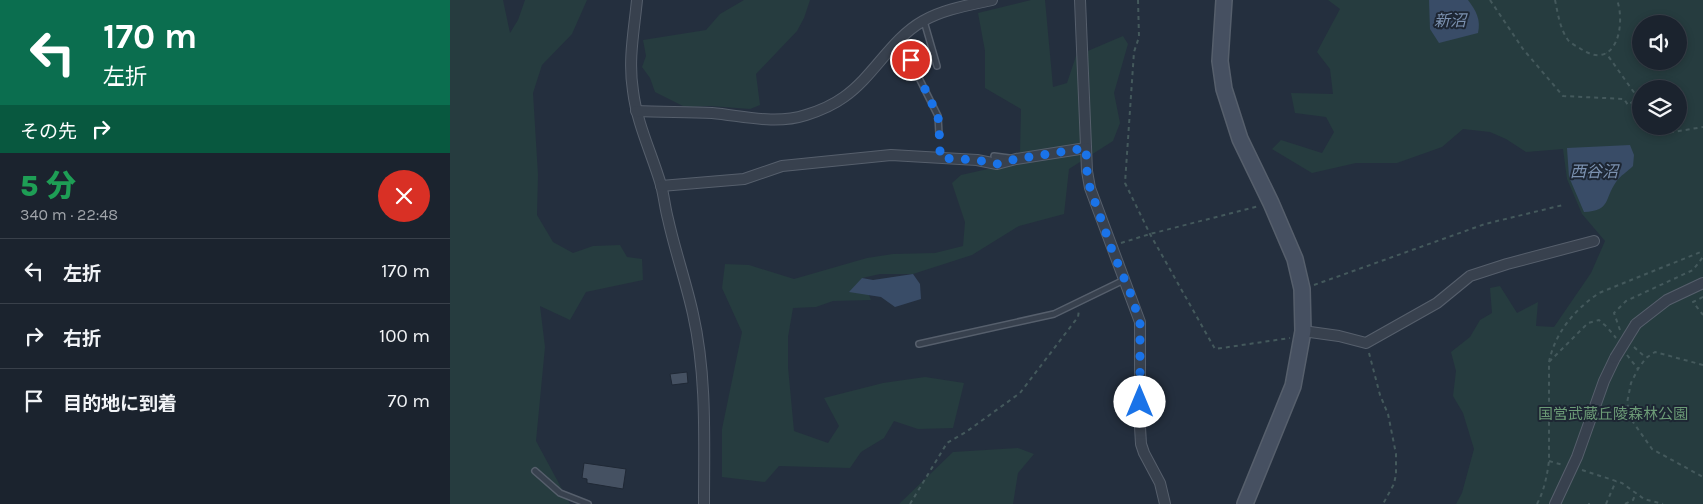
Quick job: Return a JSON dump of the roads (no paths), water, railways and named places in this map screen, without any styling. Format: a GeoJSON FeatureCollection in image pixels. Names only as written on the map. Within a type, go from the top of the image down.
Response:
{"type":"FeatureCollection","features":[{"type":"Feature","properties":{"kind":"street"},"geometry":{"type":"LineString","coordinates":[[637,0],[631,42],[631,64],[636,111],[661,186],[667,218],[694,316],[702,372],[704,504]]}},
{"type":"Feature","properties":{"kind":"street"},"geometry":{"type":"LineString","coordinates":[[636,111],[712,113],[772,120],[790,119],[824,108],[844,97],[900,40],[924,21],[945,12],[992,0]]}},
{"type":"Feature","properties":{"kind":"street"},"geometry":{"type":"LineString","coordinates":[[1080,0],[1087,171],[1090,188],[1140,322],[1141,444],[1160,484],[1165,504]]}},
{"type":"Feature","properties":{"kind":"street"},"geometry":{"type":"LineString","coordinates":[[1224,0],[1220,61],[1224,89],[1240,139],[1271,203],[1294,259],[1302,290],[1303,334],[1293,386],[1244,504]]}},
{"type":"Feature","properties":{"kind":"street"},"geometry":{"type":"LineString","coordinates":[[661,186],[744,179],[782,166],[891,155],[977,160],[997,164],[1016,159],[1086,148]]}},
{"type":"Feature","properties":{"kind":"street"},"geometry":{"type":"LineString","coordinates":[[1303,334],[1339,336],[1366,343],[1437,303],[1470,276],[1594,241]]}},
{"type":"Feature","properties":{"kind":"street"},"geometry":{"type":"LineString","coordinates":[[1554,504],[1573,467],[1604,380],[1636,324],[1667,300],[1703,283]]}},
{"type":"Feature","properties":{"kind":"lane"},"geometry":{"type":"LineString","coordinates":[[924,21],[937,66]]}},
{"type":"Feature","properties":{"kind":"lane"},"geometry":{"type":"LineString","coordinates":[[900,40],[938,116],[939,134]]}},
{"type":"Feature","properties":{"kind":"lane"},"geometry":{"type":"LineString","coordinates":[[994,156],[1016,159]]}},
{"type":"Feature","properties":{"kind":"lane"},"geometry":{"type":"LineString","coordinates":[[919,344],[1054,314],[1125,280]]}},
{"type":"Feature","properties":{"kind":"lane"},"geometry":{"type":"LineString","coordinates":[[536,471],[560,494],[588,504]]}},
{"type":"Feature","properties":{"kind":"water","name":"新沼"},"geometry":{"type":"Polygon","coordinates":[[[1429,0],[1468,0],[1477,15],[1479,23],[1478,33],[1439,43],[1430,29],[1429,0]]]}},
{"type":"Feature","properties":{"kind":"water","name":"西谷沼"},"geometry":{"type":"Polygon","coordinates":[[[1630,145],[1634,155],[1633,166],[1616,182],[1603,207],[1584,212],[1569,177],[1567,148],[1630,145]]]}},
{"type":"Feature","properties":{"kind":"water"},"geometry":{"type":"Polygon","coordinates":[[[913,274],[920,284],[921,299],[895,307],[881,297],[849,292],[862,278],[873,280],[913,274]]]}},
{"type":"Feature","properties":{"kind":"park label","name":"国営武蔵丘陵森林公園"},"geometry":{"type":"Point","coordinates":[1613,414]}}]}
